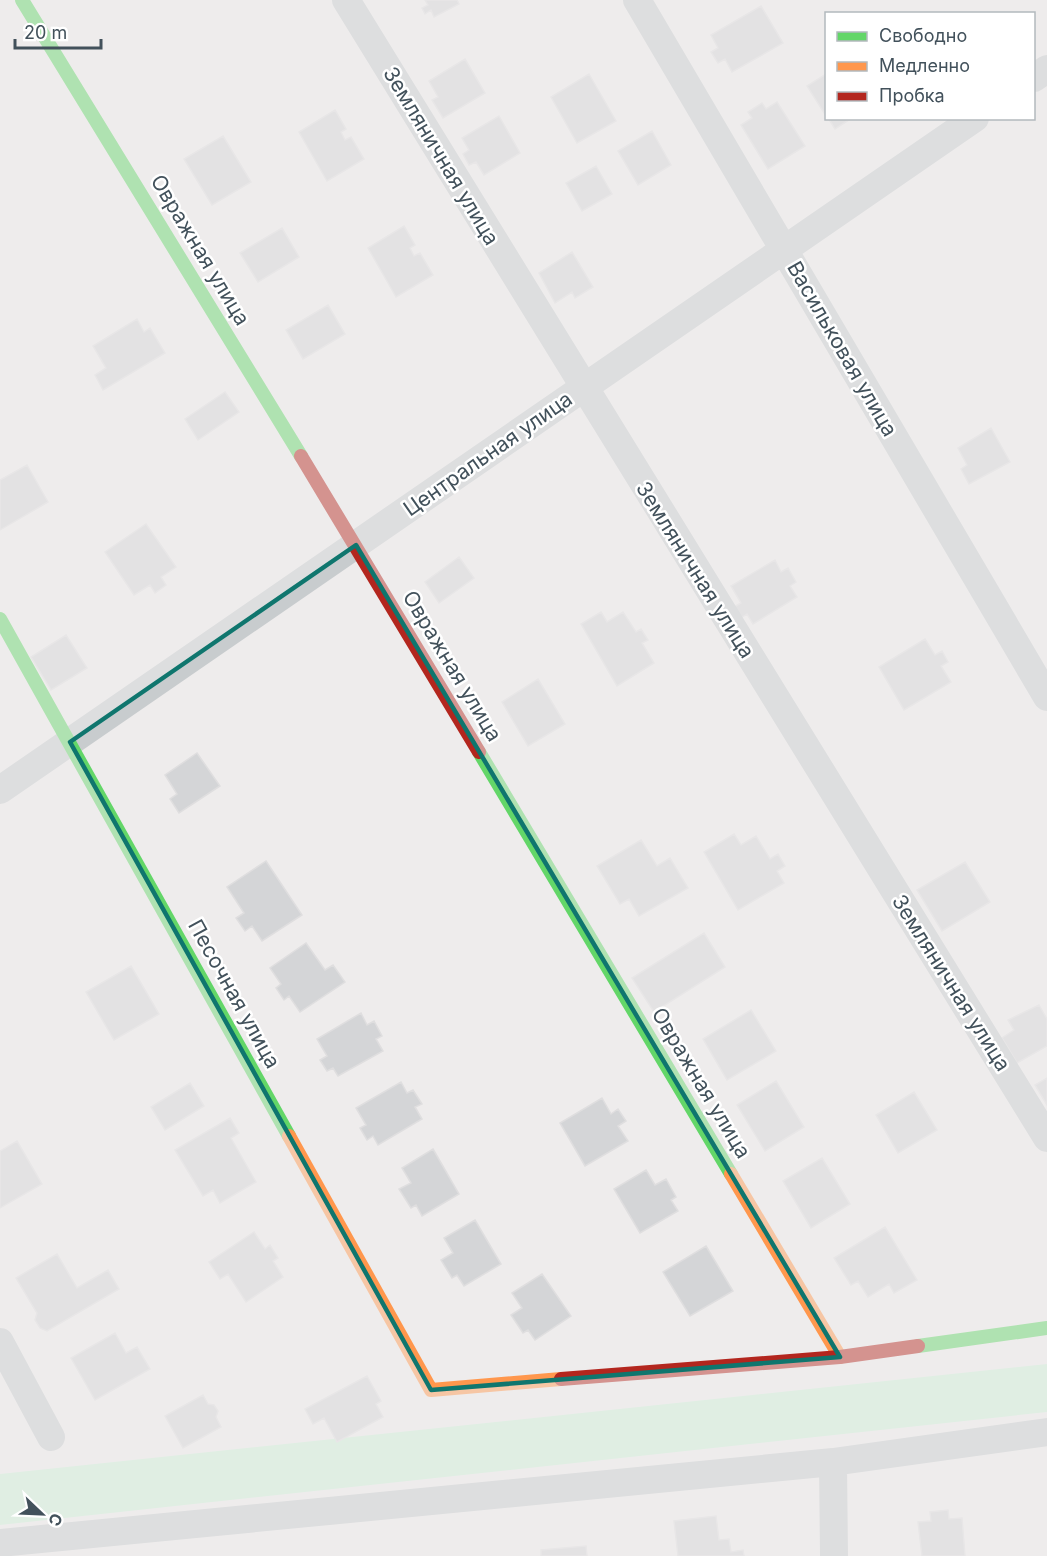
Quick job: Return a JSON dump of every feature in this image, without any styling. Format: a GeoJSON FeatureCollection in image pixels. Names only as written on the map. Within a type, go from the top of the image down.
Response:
{"type":"FeatureCollection","features":[{"type":"Feature","properties":{"kind":"street","name":"Овражная улица"},"geometry":{"type":"LineString","coordinates":[[22,0],[356,545],[840,1357]]}},
{"type":"Feature","properties":{"kind":"street","name":"Земляничная улица"},"geometry":{"type":"LineString","coordinates":[[346,0],[1047,1138]]}},
{"type":"Feature","properties":{"kind":"street","name":"Васильковая улица"},"geometry":{"type":"LineString","coordinates":[[638,0],[1047,697]]}},
{"type":"Feature","properties":{"kind":"street","name":"Центральная улица"},"geometry":{"type":"LineString","coordinates":[[0,790],[972,120]]}},
{"type":"Feature","properties":{"kind":"street","name":"Песочная улица"},"geometry":{"type":"LineString","coordinates":[[0,619],[431,1390],[840,1357]]}},
{"type":"Feature","properties":{"kind":"street"},"geometry":{"type":"LineString","coordinates":[[840,1357],[1047,1328]]}},
{"type":"Feature","properties":{"kind":"street"},"geometry":{"type":"LineString","coordinates":[[0,1342],[51,1437]]}},
{"type":"Feature","properties":{"kind":"street"},"geometry":{"type":"LineString","coordinates":[[0,1543],[833,1462],[1047,1432]]}},
{"type":"Feature","properties":{"kind":"street"},"geometry":{"type":"LineString","coordinates":[[833,1462],[834,1556]]}},
{"type":"Feature","properties":{"kind":"highlighted area"},"geometry":{"type":"Polygon","coordinates":[[[356,545],[840,1357],[431,1390],[70,742],[356,545]]]}},
{"type":"Feature","properties":{"kind":"green space"},"geometry":{"type":"Polygon","coordinates":[[[1047,1364],[1047,1412],[0,1525],[0,1474],[1047,1364]]]}},
{"type":"Feature","properties":{"kind":"building"},"geometry":{"type":"Polygon","coordinates":[[[425,0],[457,0],[459,4],[434,17],[431,10],[425,14],[422,8],[428,5],[425,0]]]}},
{"type":"Feature","properties":{"kind":"building"},"geometry":{"type":"Polygon","coordinates":[[[761,6],[783,43],[732,72],[725,59],[718,63],[711,52],[718,48],[711,35],[761,6]]]}},
{"type":"Feature","properties":{"kind":"building"},"geometry":{"type":"Polygon","coordinates":[[[465,59],[485,93],[443,118],[432,100],[438,97],[429,81],[465,59]]]}},
{"type":"Feature","properties":{"kind":"building"},"geometry":{"type":"Polygon","coordinates":[[[589,74],[616,121],[577,143],[551,97],[589,74]]]}},
{"type":"Feature","properties":{"kind":"building"},"geometry":{"type":"Polygon","coordinates":[[[825,75],[825,114],[807,86],[825,75]]]}},
{"type":"Feature","properties":{"kind":"building"},"geometry":{"type":"Polygon","coordinates":[[[777,102],[805,146],[768,169],[741,125],[752,118],[748,112],[762,103],[766,109],[777,102]]]}},
{"type":"Feature","properties":{"kind":"building"},"geometry":{"type":"Polygon","coordinates":[[[335,110],[346,129],[341,132],[345,140],[351,137],[364,159],[327,181],[299,132],[335,110]]]}},
{"type":"Feature","properties":{"kind":"building"},"geometry":{"type":"Polygon","coordinates":[[[499,116],[520,153],[484,175],[476,162],[469,165],[463,154],[469,150],[462,138],[499,116]]]}},
{"type":"Feature","properties":{"kind":"building"},"geometry":{"type":"Polygon","coordinates":[[[829,120],[849,120],[835,129],[829,120]]]}},
{"type":"Feature","properties":{"kind":"building"},"geometry":{"type":"Polygon","coordinates":[[[652,131],[671,165],[638,185],[618,151],[652,131]]]}},
{"type":"Feature","properties":{"kind":"building"},"geometry":{"type":"Polygon","coordinates":[[[223,136],[251,182],[212,205],[184,159],[223,136]]]}},
{"type":"Feature","properties":{"kind":"building"},"geometry":{"type":"Polygon","coordinates":[[[596,166],[612,194],[582,211],[566,183],[596,166]]]}},
{"type":"Feature","properties":{"kind":"building"},"geometry":{"type":"Polygon","coordinates":[[[404,226],[415,245],[410,248],[414,256],[420,253],[433,275],[396,297],[368,248],[404,226]]]}},
{"type":"Feature","properties":{"kind":"building"},"geometry":{"type":"Polygon","coordinates":[[[282,228],[299,257],[258,282],[240,253],[282,228]]]}},
{"type":"Feature","properties":{"kind":"building"},"geometry":{"type":"Polygon","coordinates":[[[572,252],[593,287],[575,298],[572,292],[555,303],[539,273],[572,252]]]}},
{"type":"Feature","properties":{"kind":"building"},"geometry":{"type":"Polygon","coordinates":[[[328,305],[345,334],[303,359],[286,330],[328,305]]]}},
{"type":"Feature","properties":{"kind":"building"},"geometry":{"type":"Polygon","coordinates":[[[137,319],[144,332],[150,328],[165,353],[103,390],[95,375],[106,368],[93,346],[137,319]]]}},
{"type":"Feature","properties":{"kind":"building"},"geometry":{"type":"Polygon","coordinates":[[[225,392],[239,412],[198,440],[185,419],[225,392]]]}},
{"type":"Feature","properties":{"kind":"building"},"geometry":{"type":"Polygon","coordinates":[[[991,428],[1010,462],[969,484],[961,469],[967,465],[958,448],[991,428]]]}},
{"type":"Feature","properties":{"kind":"building"},"geometry":{"type":"Polygon","coordinates":[[[27,465],[48,502],[0,530],[0,480],[27,465]]]}},
{"type":"Feature","properties":{"kind":"building"},"geometry":{"type":"Polygon","coordinates":[[[146,524],[176,567],[161,577],[166,585],[155,593],[150,585],[134,595],[105,552],[146,524]]]}},
{"type":"Feature","properties":{"kind":"building"},"geometry":{"type":"Polygon","coordinates":[[[459,557],[474,578],[439,603],[425,582],[459,557]]]}},
{"type":"Feature","properties":{"kind":"building"},"geometry":{"type":"Polygon","coordinates":[[[775,560],[781,572],[788,568],[796,582],[790,586],[797,597],[753,624],[747,614],[741,618],[734,607],[741,603],[731,586],[775,560]]]}},
{"type":"Feature","properties":{"kind":"building"},"geometry":{"type":"Polygon","coordinates":[[[601,612],[607,622],[623,612],[636,632],[641,629],[648,640],[642,643],[654,663],[617,686],[581,624],[601,612]]]}},
{"type":"Feature","properties":{"kind":"building"},"geometry":{"type":"Polygon","coordinates":[[[66,635],[87,668],[51,690],[31,657],[66,635]]]}},
{"type":"Feature","properties":{"kind":"building"},"geometry":{"type":"Polygon","coordinates":[[[925,639],[935,655],[942,651],[948,662],[941,666],[951,682],[904,710],[879,667],[925,639]]]}},
{"type":"Feature","properties":{"kind":"building"},"geometry":{"type":"Polygon","coordinates":[[[538,679],[565,724],[528,746],[502,702],[538,679]]]}},
{"type":"Feature","properties":{"kind":"building"},"geometry":{"type":"Polygon","coordinates":[[[197,753],[220,786],[179,813],[170,799],[177,794],[165,775],[197,753]]]}},
{"type":"Feature","properties":{"kind":"building"},"geometry":{"type":"Polygon","coordinates":[[[734,834],[741,845],[756,836],[770,859],[778,854],[785,866],[777,871],[784,883],[738,910],[704,852],[734,834]]]}},
{"type":"Feature","properties":{"kind":"building"},"geometry":{"type":"Polygon","coordinates":[[[641,840],[657,866],[670,858],[688,888],[639,916],[629,899],[620,904],[597,866],[641,840]]]}},
{"type":"Feature","properties":{"kind":"building"},"geometry":{"type":"Polygon","coordinates":[[[266,861],[302,915],[262,941],[252,926],[245,931],[236,918],[244,913],[227,887],[266,861]]]}},
{"type":"Feature","properties":{"kind":"building"},"geometry":{"type":"Polygon","coordinates":[[[965,862],[990,902],[942,931],[917,890],[965,862]]]}},
{"type":"Feature","properties":{"kind":"building"},"geometry":{"type":"Polygon","coordinates":[[[704,933],[725,967],[654,1012],[632,978],[704,933]]]}},
{"type":"Feature","properties":{"kind":"building"},"geometry":{"type":"Polygon","coordinates":[[[306,943],[325,970],[333,965],[345,982],[300,1012],[289,996],[284,1000],[276,988],[281,984],[270,968],[306,943]]]}},
{"type":"Feature","properties":{"kind":"building"},"geometry":{"type":"Polygon","coordinates":[[[131,966],[159,1014],[114,1040],[86,992],[131,966]]]}},
{"type":"Feature","properties":{"kind":"building"},"geometry":{"type":"Polygon","coordinates":[[[1039,1005],[1047,1019],[1047,1046],[1017,1063],[1002,1038],[1014,1030],[1008,1020],[1039,1005]]]}},
{"type":"Feature","properties":{"kind":"building"},"geometry":{"type":"Polygon","coordinates":[[[751,1010],[776,1051],[727,1080],[703,1039],[751,1010]]]}},
{"type":"Feature","properties":{"kind":"building"},"geometry":{"type":"Polygon","coordinates":[[[361,1013],[367,1025],[374,1021],[382,1036],[376,1039],[383,1051],[338,1076],[333,1068],[327,1071],[320,1060],[327,1056],[317,1039],[361,1013]]]}},
{"type":"Feature","properties":{"kind":"building"},"geometry":{"type":"Polygon","coordinates":[[[1047,1078],[1047,1105],[1035,1085],[1047,1078]]]}},
{"type":"Feature","properties":{"kind":"building"},"geometry":{"type":"Polygon","coordinates":[[[776,1081],[804,1127],[765,1151],[737,1105],[776,1081]]]}},
{"type":"Feature","properties":{"kind":"building"},"geometry":{"type":"Polygon","coordinates":[[[401,1082],[407,1093],[413,1090],[422,1104],[415,1107],[422,1119],[378,1145],[373,1136],[367,1140],[360,1128],[366,1125],[356,1108],[401,1082]]]}},
{"type":"Feature","properties":{"kind":"building"},"geometry":{"type":"Polygon","coordinates":[[[190,1083],[204,1106],[165,1130],[151,1107],[190,1083]]]}},
{"type":"Feature","properties":{"kind":"building"},"geometry":{"type":"Polygon","coordinates":[[[914,1092],[937,1130],[898,1153],[876,1115],[914,1092]]]}},
{"type":"Feature","properties":{"kind":"building"},"geometry":{"type":"Polygon","coordinates":[[[602,1098],[611,1114],[618,1109],[626,1121],[618,1126],[628,1141],[585,1166],[560,1123],[602,1098]]]}},
{"type":"Feature","properties":{"kind":"building"},"geometry":{"type":"Polygon","coordinates":[[[230,1118],[239,1133],[231,1138],[256,1182],[220,1203],[213,1190],[203,1196],[175,1150],[230,1118]]]}},
{"type":"Feature","properties":{"kind":"building"},"geometry":{"type":"Polygon","coordinates":[[[17,1141],[42,1184],[0,1208],[0,1151],[17,1141]]]}},
{"type":"Feature","properties":{"kind":"building"},"geometry":{"type":"Polygon","coordinates":[[[433,1149],[459,1194],[422,1216],[416,1205],[411,1208],[399,1189],[411,1183],[402,1168],[433,1149]]]}},
{"type":"Feature","properties":{"kind":"building"},"geometry":{"type":"Polygon","coordinates":[[[822,1158],[850,1204],[811,1228],[783,1181],[822,1158]]]}},
{"type":"Feature","properties":{"kind":"building"},"geometry":{"type":"Polygon","coordinates":[[[646,1170],[655,1185],[666,1179],[676,1197],[671,1200],[678,1211],[640,1233],[614,1189],[646,1170]]]}},
{"type":"Feature","properties":{"kind":"building"},"geometry":{"type":"Polygon","coordinates":[[[475,1220],[501,1264],[464,1286],[457,1275],[452,1278],[441,1260],[453,1253],[444,1238],[475,1220]]]}},
{"type":"Feature","properties":{"kind":"building"},"geometry":{"type":"Polygon","coordinates":[[[885,1227],[917,1280],[894,1293],[889,1284],[868,1297],[858,1281],[851,1285],[834,1258],[885,1227]]]}},
{"type":"Feature","properties":{"kind":"building"},"geometry":{"type":"Polygon","coordinates":[[[254,1232],[265,1249],[270,1245],[278,1258],[273,1261],[283,1277],[246,1302],[228,1274],[220,1279],[209,1262],[254,1232]]]}},
{"type":"Feature","properties":{"kind":"building"},"geometry":{"type":"Polygon","coordinates":[[[706,1246],[733,1291],[690,1316],[663,1272],[706,1246]]]}},
{"type":"Feature","properties":{"kind":"building"},"geometry":{"type":"Polygon","coordinates":[[[57,1254],[77,1288],[108,1270],[119,1289],[47,1331],[40,1328],[35,1320],[37,1313],[16,1278],[57,1254]]]}},
{"type":"Feature","properties":{"kind":"building"},"geometry":{"type":"Polygon","coordinates":[[[542,1274],[571,1316],[535,1340],[528,1330],[523,1333],[511,1315],[522,1308],[512,1293],[542,1274]]]}},
{"type":"Feature","properties":{"kind":"building"},"geometry":{"type":"Polygon","coordinates":[[[115,1333],[126,1353],[137,1347],[150,1369],[95,1400],[71,1358],[115,1333]]]}},
{"type":"Feature","properties":{"kind":"building"},"geometry":{"type":"Polygon","coordinates":[[[367,1376],[381,1401],[376,1404],[383,1417],[337,1442],[324,1418],[313,1424],[305,1409],[367,1376]]]}},
{"type":"Feature","properties":{"kind":"building"},"geometry":{"type":"Polygon","coordinates":[[[203,1395],[208,1404],[214,1405],[218,1411],[216,1417],[221,1427],[183,1448],[165,1416],[203,1395]]]}},
{"type":"Feature","properties":{"kind":"building"},"geometry":{"type":"Polygon","coordinates":[[[948,1510],[949,1519],[962,1518],[965,1556],[922,1556],[918,1522],[931,1521],[930,1512],[948,1510]]]}},
{"type":"Feature","properties":{"kind":"building"},"geometry":{"type":"Polygon","coordinates":[[[716,1516],[719,1540],[729,1539],[731,1552],[743,1550],[744,1556],[678,1556],[674,1521],[716,1516]]]}},
{"type":"Feature","properties":{"kind":"building"},"geometry":{"type":"Polygon","coordinates":[[[586,1546],[587,1556],[541,1556],[541,1550],[586,1546]]]}},
{"type":"Feature","properties":{"kind":"traffic: fast"},"geometry":{"type":"LineString","coordinates":[[22,0],[301,456]]}},
{"type":"Feature","properties":{"kind":"traffic: fast"},"geometry":{"type":"LineString","coordinates":[[0,619],[289,1136]]}},
{"type":"Feature","properties":{"kind":"traffic: fast"},"geometry":{"type":"LineString","coordinates":[[479,752],[731,1174]]}},
{"type":"Feature","properties":{"kind":"traffic: fast"},"geometry":{"type":"LineString","coordinates":[[918,1346],[1047,1328]]}},
{"type":"Feature","properties":{"kind":"traffic: slow"},"geometry":{"type":"LineString","coordinates":[[289,1136],[431,1390],[561,1379]]}},
{"type":"Feature","properties":{"kind":"traffic: slow"},"geometry":{"type":"LineString","coordinates":[[731,1174],[840,1357]]}},
{"type":"Feature","properties":{"kind":"traffic: jam"},"geometry":{"type":"LineString","coordinates":[[301,456],[479,752]]}},
{"type":"Feature","properties":{"kind":"traffic: jam"},"geometry":{"type":"LineString","coordinates":[[561,1379],[840,1357],[918,1346]]}}]}
